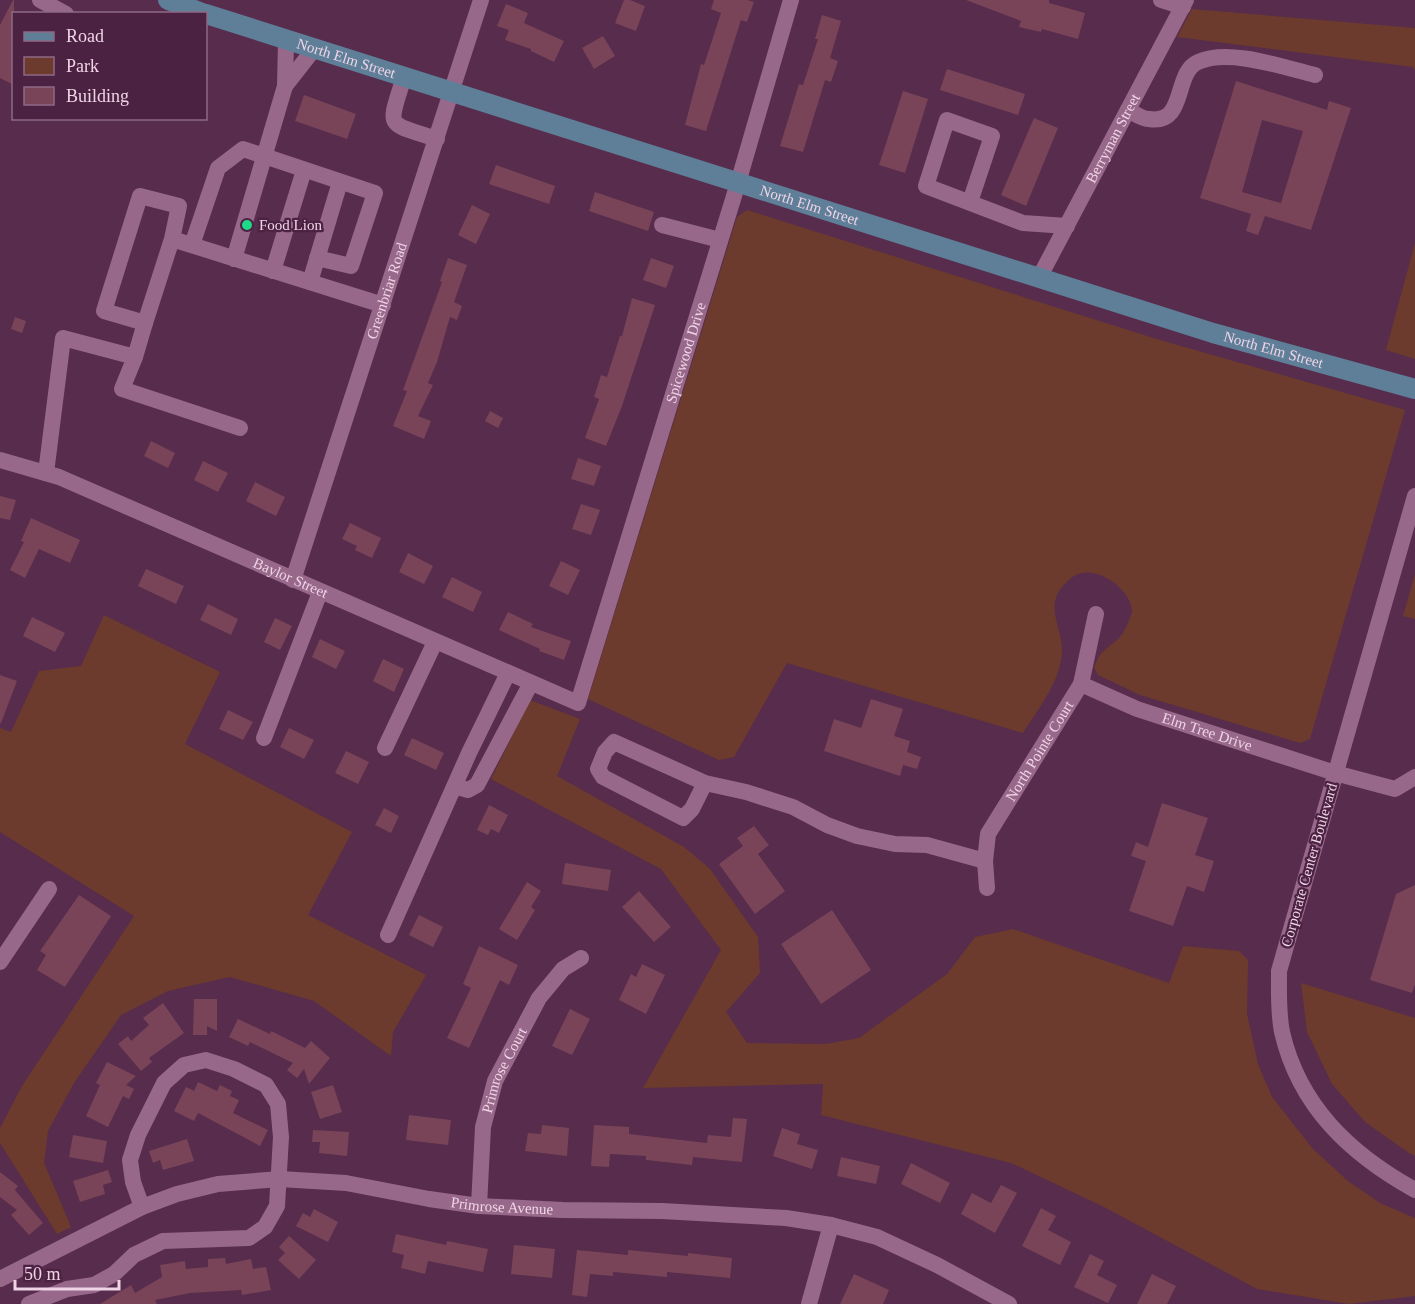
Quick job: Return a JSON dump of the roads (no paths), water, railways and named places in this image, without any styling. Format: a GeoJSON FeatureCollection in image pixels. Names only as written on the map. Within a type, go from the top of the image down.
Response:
{"type":"FeatureCollection","features":[{"type":"Feature","properties":{"kind":"main road","name":"North Elm Street"},"geometry":{"type":"LineString","coordinates":[[168,0],[196,12]]}},
{"type":"Feature","properties":{"kind":"main road","name":"North Elm Street"},"geometry":{"type":"LineString","coordinates":[[207,16],[1215,334],[1415,389]]}},
{"type":"Feature","properties":{"kind":"street"},"geometry":{"type":"LineString","coordinates":[[40,0],[62,12]]}},
{"type":"Feature","properties":{"kind":"street","name":"Greenbriar Road"},"geometry":{"type":"LineString","coordinates":[[293,580],[481,0]]}},
{"type":"Feature","properties":{"kind":"street","name":"Spicewood Drive"},"geometry":{"type":"LineString","coordinates":[[578,704],[738,183],[791,0]]}},
{"type":"Feature","properties":{"kind":"street"},"geometry":{"type":"LineString","coordinates":[[1161,0],[1185,3]]}},
{"type":"Feature","properties":{"kind":"street","name":"Berryman Street"},"geometry":{"type":"LineString","coordinates":[[1039,278],[1185,3]]}},
{"type":"Feature","properties":{"kind":"street"},"geometry":{"type":"LineString","coordinates":[[234,259],[285,86],[286,41]]}},
{"type":"Feature","properties":{"kind":"street"},"geometry":{"type":"LineString","coordinates":[[285,86],[314,49]]}},
{"type":"Feature","properties":{"kind":"street"},"geometry":{"type":"LineString","coordinates":[[1128,110],[1147,120],[1161,119],[1173,111],[1187,74],[1195,63],[1213,58],[1246,59],[1315,75]]}},
{"type":"Feature","properties":{"kind":"street"},"geometry":{"type":"LineString","coordinates":[[404,77],[392,115],[393,122],[399,127],[436,139]]}},
{"type":"Feature","properties":{"kind":"street"},"geometry":{"type":"LineString","coordinates":[[970,202],[992,136],[947,120],[926,186],[1023,223],[1067,226]]}},
{"type":"Feature","properties":{"kind":"street"},"geometry":{"type":"LineString","coordinates":[[192,246],[218,168],[243,149],[375,193],[351,266],[317,258]]}},
{"type":"Feature","properties":{"kind":"street"},"geometry":{"type":"LineString","coordinates":[[273,271],[304,170]]}},
{"type":"Feature","properties":{"kind":"street"},"geometry":{"type":"LineString","coordinates":[[310,282],[340,182]]}},
{"type":"Feature","properties":{"kind":"street"},"geometry":{"type":"LineString","coordinates":[[145,323],[104,311],[140,196],[179,206],[172,239],[135,357],[122,389],[240,428]]}},
{"type":"Feature","properties":{"kind":"street"},"geometry":{"type":"LineString","coordinates":[[662,225],[720,240]]}},
{"type":"Feature","properties":{"kind":"street"},"geometry":{"type":"LineString","coordinates":[[172,239],[382,305]]}},
{"type":"Feature","properties":{"kind":"street"},"geometry":{"type":"LineString","coordinates":[[46,473],[63,338],[135,357]]}},
{"type":"Feature","properties":{"kind":"street","name":"Baylor Street"},"geometry":{"type":"LineString","coordinates":[[0,460],[59,477],[578,704]]}},
{"type":"Feature","properties":{"kind":"street","name":"Corporate Center Boulevard"},"geometry":{"type":"LineString","coordinates":[[1415,496],[1279,971],[1282,1030],[1293,1069],[1316,1109],[1346,1142],[1366,1159],[1415,1190]]}},
{"type":"Feature","properties":{"kind":"street"},"geometry":{"type":"LineString","coordinates":[[264,738],[320,592]]}},
{"type":"Feature","properties":{"kind":"street","name":"North Pointe Court"},"geometry":{"type":"LineString","coordinates":[[987,888],[985,861],[988,834],[1081,684],[1096,614]]}},
{"type":"Feature","properties":{"kind":"street"},"geometry":{"type":"LineString","coordinates":[[385,748],[435,642]]}},
{"type":"Feature","properties":{"kind":"street"},"geometry":{"type":"LineString","coordinates":[[388,935],[508,673]]}},
{"type":"Feature","properties":{"kind":"street"},"geometry":{"type":"LineString","coordinates":[[456,784],[468,790],[477,785],[531,683]]}},
{"type":"Feature","properties":{"kind":"street","name":"Elm Tree Drive"},"geometry":{"type":"LineString","coordinates":[[1081,684],[1137,710],[1335,773],[1395,789],[1415,777]]}},
{"type":"Feature","properties":{"kind":"street"},"geometry":{"type":"LineString","coordinates":[[705,783],[692,809],[683,818],[603,777],[598,769],[605,752],[614,741],[705,783],[746,792],[793,807],[827,825],[857,836],[895,844],[927,844],[985,861]]}},
{"type":"Feature","properties":{"kind":"street"},"geometry":{"type":"LineString","coordinates":[[3,951],[49,889]]}},
{"type":"Feature","properties":{"kind":"street","name":"Primrose Court"},"geometry":{"type":"LineString","coordinates":[[479,1206],[483,1127],[495,1081],[539,998],[563,969],[581,958]]}},
{"type":"Feature","properties":{"kind":"street"},"geometry":{"type":"LineString","coordinates":[[29,1304],[67,1289],[94,1285],[114,1274],[135,1255],[163,1241],[249,1238],[265,1227],[277,1206],[281,1137],[278,1104],[266,1085],[234,1069],[206,1060],[184,1065],[164,1083],[138,1135],[130,1160],[133,1182],[142,1208]]}},
{"type":"Feature","properties":{"kind":"street","name":"Primrose Avenue"},"geometry":{"type":"LineString","coordinates":[[2,1272],[177,1194],[218,1184],[280,1179],[346,1183],[479,1206],[718,1214],[786,1218],[831,1225],[877,1237],[937,1265],[1009,1304]]}},
{"type":"Feature","properties":{"kind":"street"},"geometry":{"type":"LineString","coordinates":[[809,1304],[831,1225]]}},
{"type":"Feature","properties":{"kind":"place","name":"Food Lion"},"geometry":{"type":"Point","coordinates":[247,225]}}]}
